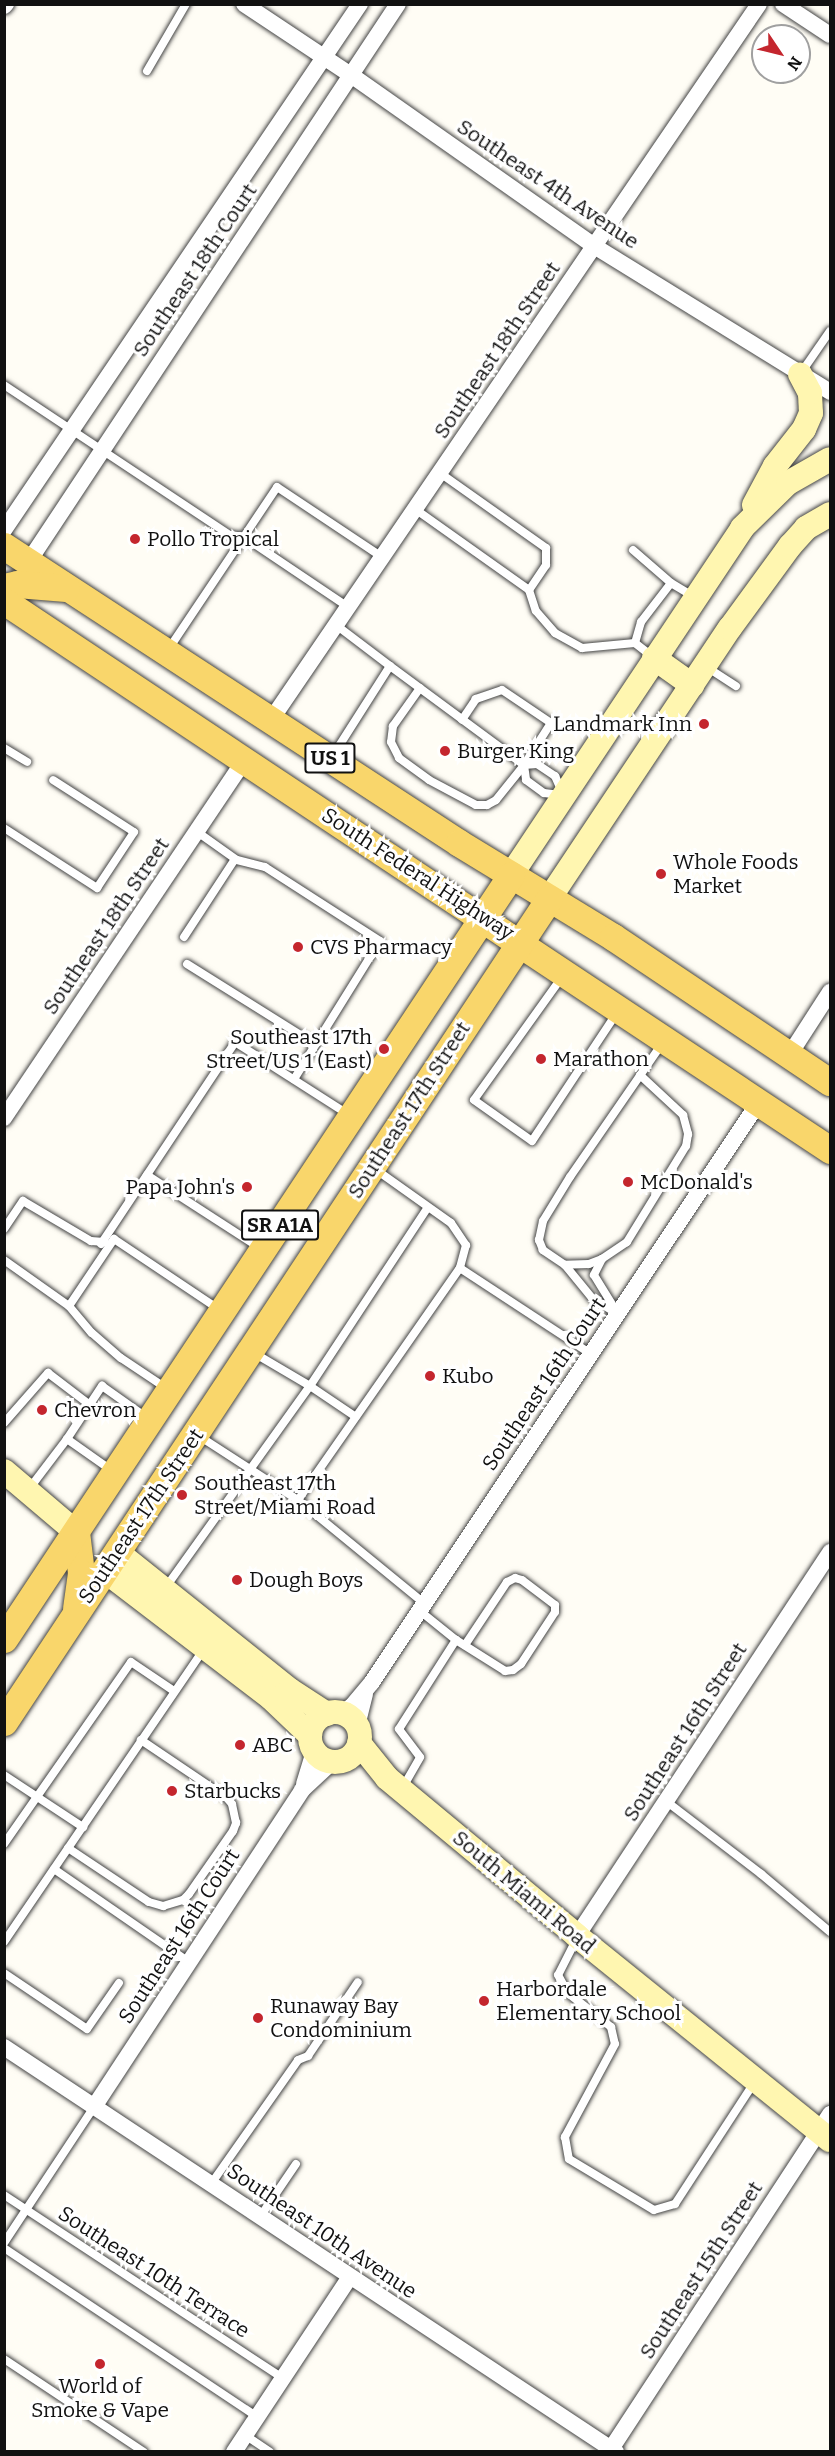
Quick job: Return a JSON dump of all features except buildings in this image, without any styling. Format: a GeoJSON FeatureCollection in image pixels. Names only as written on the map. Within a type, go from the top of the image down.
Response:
{"type":"FeatureCollection","features":[{"type":"Feature","properties":{"kind":"main road"},"geometry":{"type":"LineString","coordinates":[[742,528],[775,466],[804,429],[811,413],[810,393],[800,374]]}},
{"type":"Feature","properties":{"kind":"main road","name":"Southeast 17th Street"},"geometry":{"type":"LineString","coordinates":[[5,1636],[742,528],[788,483],[831,459]]}},
{"type":"Feature","properties":{"kind":"main road","name":"Southeast 17th Street"},"geometry":{"type":"LineString","coordinates":[[4,1722],[699,675],[790,546],[806,528],[831,514]]}},
{"type":"Feature","properties":{"kind":"main road","name":"US 1"},"geometry":{"type":"LineString","coordinates":[[4,546],[17,560],[70,588],[331,759],[549,899],[613,937],[831,1082]]}},
{"type":"Feature","properties":{"kind":"main road"},"geometry":{"type":"LineString","coordinates":[[4,587],[17,584],[70,588]]}},
{"type":"Feature","properties":{"kind":"main road","name":"South Federal Highway"},"geometry":{"type":"LineString","coordinates":[[4,601],[831,1150]]}},
{"type":"Feature","properties":{"kind":"main road"},"geometry":{"type":"LineString","coordinates":[[654,658],[699,675]]}},
{"type":"Feature","properties":{"kind":"main road"},"geometry":{"type":"LineString","coordinates":[[4,1471],[76,1532],[81,1573],[76,1614]]}},
{"type":"Feature","properties":{"kind":"main road","name":"South Miami Road"},"geometry":{"type":"LineString","coordinates":[[111,1561],[164,1590],[297,1695],[336,1738]]}},
{"type":"Feature","properties":{"kind":"main road","name":"South Miami Road"},"geometry":{"type":"LineString","coordinates":[[111,1561],[205,1647],[271,1698],[336,1738],[756,2080],[827,2129]]}},
{"type":"Feature","properties":{"kind":"street","name":"Southeast 18th Court"},"geometry":{"type":"LineString","coordinates":[[4,530],[360,4]]}},
{"type":"Feature","properties":{"kind":"street","name":"Southeast 18th Court"},"geometry":{"type":"LineString","coordinates":[[17,560],[103,450],[398,4]]}},
{"type":"Feature","properties":{"kind":"street","name":"Southeast 18th Street"},"geometry":{"type":"LineString","coordinates":[[271,720],[759,4]]}},
{"type":"Feature","properties":{"kind":"street"},"geometry":{"type":"LineString","coordinates":[[783,4],[831,35]]}},
{"type":"Feature","properties":{"kind":"street","name":"Southeast 4th Avenue"},"geometry":{"type":"LineString","coordinates":[[250,6],[594,246],[831,392]]}},
{"type":"Feature","properties":{"kind":"street","name":"Southeast 18th Street"},"geometry":{"type":"LineString","coordinates":[[4,1118],[244,759]]}},
{"type":"Feature","properties":{"kind":"street"},"geometry":{"type":"LineString","coordinates":[[790,1054],[831,992]]}},
{"type":"Feature","properties":{"kind":"street","name":"Southeast 16th Court"},"geometry":{"type":"LineString","coordinates":[[94,2107],[367,1690],[759,1102]]}},
{"type":"Feature","properties":{"kind":"street","name":"Southeast 16th Street"},"geometry":{"type":"LineString","coordinates":[[577,1936],[831,1552]]}},
{"type":"Feature","properties":{"kind":"street","name":"Southeast 10th Avenue"},"geometry":{"type":"LineString","coordinates":[[4,2047],[612,2450]]}},
{"type":"Feature","properties":{"kind":"street","name":"Southeast 15th Street"},"geometry":{"type":"LineString","coordinates":[[612,2450],[827,2129]]}},
{"type":"Feature","properties":{"kind":"street"},"geometry":{"type":"LineString","coordinates":[[234,2451],[350,2277]]}},
{"type":"Feature","properties":{"kind":"lane"},"geometry":{"type":"LineString","coordinates":[[147,71],[186,4]]}},
{"type":"Feature","properties":{"kind":"lane"},"geometry":{"type":"LineString","coordinates":[[800,374],[831,331]]}},
{"type":"Feature","properties":{"kind":"lane"},"geometry":{"type":"LineString","coordinates":[[4,385],[230,535],[244,537],[348,608]]}},
{"type":"Feature","properties":{"kind":"lane"},"geometry":{"type":"LineString","coordinates":[[440,473],[546,548],[546,565],[530,590]]}},
{"type":"Feature","properties":{"kind":"lane"},"geometry":{"type":"LineString","coordinates":[[167,652],[277,487],[382,557]]}},
{"type":"Feature","properties":{"kind":"lane"},"geometry":{"type":"LineString","coordinates":[[415,509],[530,590],[536,611],[555,633],[582,648],[635,643],[654,658]]}},
{"type":"Feature","properties":{"kind":"lane"},"geometry":{"type":"LineString","coordinates":[[633,550],[671,583],[694,597]]}},
{"type":"Feature","properties":{"kind":"lane"},"geometry":{"type":"LineString","coordinates":[[635,643],[641,622],[671,583]]}},
{"type":"Feature","properties":{"kind":"lane"},"geometry":{"type":"LineString","coordinates":[[336,625],[524,765],[537,764],[555,776],[564,796]]}},
{"type":"Feature","properties":{"kind":"lane"},"geometry":{"type":"LineString","coordinates":[[331,759],[390,666]]}},
{"type":"Feature","properties":{"kind":"lane"},"geometry":{"type":"LineString","coordinates":[[699,675],[736,686]]}},
{"type":"Feature","properties":{"kind":"lane"},"geometry":{"type":"LineString","coordinates":[[420,688],[393,726],[391,742],[399,758],[429,780],[476,805],[487,805],[496,800],[524,765],[551,723],[502,690],[476,699],[462,720]]}},
{"type":"Feature","properties":{"kind":"lane"},"geometry":{"type":"LineString","coordinates":[[4,748],[27,762]]}},
{"type":"Feature","properties":{"kind":"lane"},"geometry":{"type":"LineString","coordinates":[[524,765],[526,780],[544,793],[564,796]]}},
{"type":"Feature","properties":{"kind":"lane"},"geometry":{"type":"LineString","coordinates":[[4,828],[98,888],[134,832],[54,780]]}},
{"type":"Feature","properties":{"kind":"lane"},"geometry":{"type":"LineString","coordinates":[[196,831],[236,859],[265,867],[380,941],[294,1079]]}},
{"type":"Feature","properties":{"kind":"lane"},"geometry":{"type":"LineString","coordinates":[[184,937],[236,859]]}},
{"type":"Feature","properties":{"kind":"lane"},"geometry":{"type":"LineString","coordinates":[[187,964],[315,1044]]}},
{"type":"Feature","properties":{"kind":"lane"},"geometry":{"type":"LineString","coordinates":[[566,972],[474,1100],[532,1141],[620,1009]]}},
{"type":"Feature","properties":{"kind":"lane"},"geometry":{"type":"LineString","coordinates":[[618,1314],[592,1298],[565,1265],[543,1250],[539,1240],[543,1221],[570,1177],[665,1039]]}},
{"type":"Feature","properties":{"kind":"lane"},"geometry":{"type":"LineString","coordinates":[[101,1244],[235,1042],[352,1117]]}},
{"type":"Feature","properties":{"kind":"lane"},"geometry":{"type":"LineString","coordinates":[[565,1265],[589,1264],[602,1259],[627,1242],[686,1146],[688,1134],[683,1114],[640,1075]]}},
{"type":"Feature","properties":{"kind":"lane"},"geometry":{"type":"LineString","coordinates":[[298,1500],[460,1268],[466,1245],[451,1223],[372,1167]]}},
{"type":"Feature","properties":{"kind":"lane"},"geometry":{"type":"LineString","coordinates":[[147,1175],[263,1250]]}},
{"type":"Feature","properties":{"kind":"lane"},"geometry":{"type":"LineString","coordinates":[[4,1230],[23,1201],[91,1241],[101,1244],[114,1239]]}},
{"type":"Feature","properties":{"kind":"lane"},"geometry":{"type":"LineString","coordinates":[[164,1590],[310,1386],[428,1207]]}},
{"type":"Feature","properties":{"kind":"lane"},"geometry":{"type":"LineString","coordinates":[[69,1306],[114,1239]]}},
{"type":"Feature","properties":{"kind":"lane"},"geometry":{"type":"LineString","coordinates":[[114,1239],[222,1311]]}},
{"type":"Feature","properties":{"kind":"lane"},"geometry":{"type":"LineString","coordinates":[[602,1259],[594,1275],[618,1314]]}},
{"type":"Feature","properties":{"kind":"lane"},"geometry":{"type":"LineString","coordinates":[[4,1260],[69,1306],[92,1333],[121,1358],[170,1390]]}},
{"type":"Feature","properties":{"kind":"lane"},"geometry":{"type":"LineString","coordinates":[[460,1268],[591,1354]]}},
{"type":"Feature","properties":{"kind":"lane"},"geometry":{"type":"LineString","coordinates":[[251,1352],[310,1386],[356,1417]]}},
{"type":"Feature","properties":{"kind":"lane"},"geometry":{"type":"LineString","coordinates":[[4,1423],[48,1372],[90,1405]]}},
{"type":"Feature","properties":{"kind":"lane"},"geometry":{"type":"LineString","coordinates":[[27,1491],[67,1439],[102,1386],[150,1420]]}},
{"type":"Feature","properties":{"kind":"lane"},"geometry":{"type":"LineString","coordinates":[[196,1434],[298,1500],[456,1640],[465,1646],[505,1671],[513,1670],[521,1664],[555,1611],[555,1605],[522,1580],[515,1578],[507,1582],[465,1646]]}},
{"type":"Feature","properties":{"kind":"lane"},"geometry":{"type":"LineString","coordinates":[[67,1439],[115,1473]]}},
{"type":"Feature","properties":{"kind":"lane"},"geometry":{"type":"LineString","coordinates":[[394,1784],[420,1757],[415,1747],[400,1732],[402,1723],[456,1640]]}},
{"type":"Feature","properties":{"kind":"lane"},"geometry":{"type":"LineString","coordinates":[[4,1942],[205,1647]]}},
{"type":"Feature","properties":{"kind":"lane"},"geometry":{"type":"LineString","coordinates":[[4,1844],[130,1662],[174,1691]]}},
{"type":"Feature","properties":{"kind":"lane"},"geometry":{"type":"LineString","coordinates":[[68,1848],[149,1902],[163,1906],[183,1900],[189,1894],[233,1831],[236,1823],[232,1804],[227,1798],[141,1740]]}},
{"type":"Feature","properties":{"kind":"lane"},"geometry":{"type":"LineString","coordinates":[[4,1775],[83,1827]]}},
{"type":"Feature","properties":{"kind":"lane"},"geometry":{"type":"LineString","coordinates":[[666,1801],[831,1932]]}},
{"type":"Feature","properties":{"kind":"lane"},"geometry":{"type":"LineString","coordinates":[[54,1869],[150,1938],[189,1962]]}},
{"type":"Feature","properties":{"kind":"lane"},"geometry":{"type":"LineString","coordinates":[[577,1936],[558,1975],[568,1993],[611,2027],[615,2044],[565,2137],[569,2159],[654,2210],[675,2204],[756,2080]]}},
{"type":"Feature","properties":{"kind":"lane"},"geometry":{"type":"LineString","coordinates":[[4,1973],[87,2029],[119,1983]]}},
{"type":"Feature","properties":{"kind":"lane"},"geometry":{"type":"LineString","coordinates":[[211,2184],[298,2060],[308,2056],[358,1982]]}},
{"type":"Feature","properties":{"kind":"lane"},"geometry":{"type":"LineString","coordinates":[[4,2243],[94,2107]]}},
{"type":"Feature","properties":{"kind":"lane"},"geometry":{"type":"LineString","coordinates":[[260,2218],[296,2164]]}},
{"type":"Feature","properties":{"kind":"lane","name":"Southeast 10th Terrace"},"geometry":{"type":"LineString","coordinates":[[4,2195],[283,2378]]}},
{"type":"Feature","properties":{"kind":"lane"},"geometry":{"type":"LineString","coordinates":[[4,2248],[257,2416]]}},
{"type":"Feature","properties":{"kind":"lane"},"geometry":{"type":"LineString","coordinates":[[4,2359],[144,2451]]}},
{"type":"Feature","properties":{"kind":"lane"},"geometry":{"type":"LineString","coordinates":[[245,2435],[270,2451]]}},
{"type":"Feature","properties":{"kind":"place","name":"Pollo Tropical"},"geometry":{"type":"Point","coordinates":[135,539]}},
{"type":"Feature","properties":{"kind":"place","name":"Landmark Inn"},"geometry":{"type":"Point","coordinates":[704,724]}},
{"type":"Feature","properties":{"kind":"place","name":"Burger King"},"geometry":{"type":"Point","coordinates":[445,751]}},
{"type":"Feature","properties":{"kind":"place","name":"Whole Foods Market"},"geometry":{"type":"Point","coordinates":[661,874]}},
{"type":"Feature","properties":{"kind":"place","name":"CVS Pharmacy"},"geometry":{"type":"Point","coordinates":[298,947]}},
{"type":"Feature","properties":{"kind":"place","name":"Southeast 17th Street/US 1 (East)"},"geometry":{"type":"Point","coordinates":[384,1049]}},
{"type":"Feature","properties":{"kind":"place","name":"Marathon"},"geometry":{"type":"Point","coordinates":[541,1059]}},
{"type":"Feature","properties":{"kind":"place","name":"McDonald's"},"geometry":{"type":"Point","coordinates":[628,1182]}},
{"type":"Feature","properties":{"kind":"place","name":"Papa John's"},"geometry":{"type":"Point","coordinates":[247,1187]}},
{"type":"Feature","properties":{"kind":"place","name":"Kubo"},"geometry":{"type":"Point","coordinates":[430,1376]}},
{"type":"Feature","properties":{"kind":"place","name":"Chevron"},"geometry":{"type":"Point","coordinates":[42,1410]}},
{"type":"Feature","properties":{"kind":"place","name":"Southeast 17th Street/Miami Road"},"geometry":{"type":"Point","coordinates":[182,1495]}},
{"type":"Feature","properties":{"kind":"place","name":"Dough Boys"},"geometry":{"type":"Point","coordinates":[237,1580]}},
{"type":"Feature","properties":{"kind":"place","name":"ABC"},"geometry":{"type":"Point","coordinates":[240,1745]}},
{"type":"Feature","properties":{"kind":"place","name":"Starbucks"},"geometry":{"type":"Point","coordinates":[172,1791]}},
{"type":"Feature","properties":{"kind":"place","name":"Harbordale Elementary School"},"geometry":{"type":"Point","coordinates":[484,2001]}},
{"type":"Feature","properties":{"kind":"place","name":"Runaway Bay Condominium"},"geometry":{"type":"Point","coordinates":[258,2018]}},
{"type":"Feature","properties":{"kind":"place","name":"World of Smoke & Vape"},"geometry":{"type":"Point","coordinates":[100,2364]}}]}
